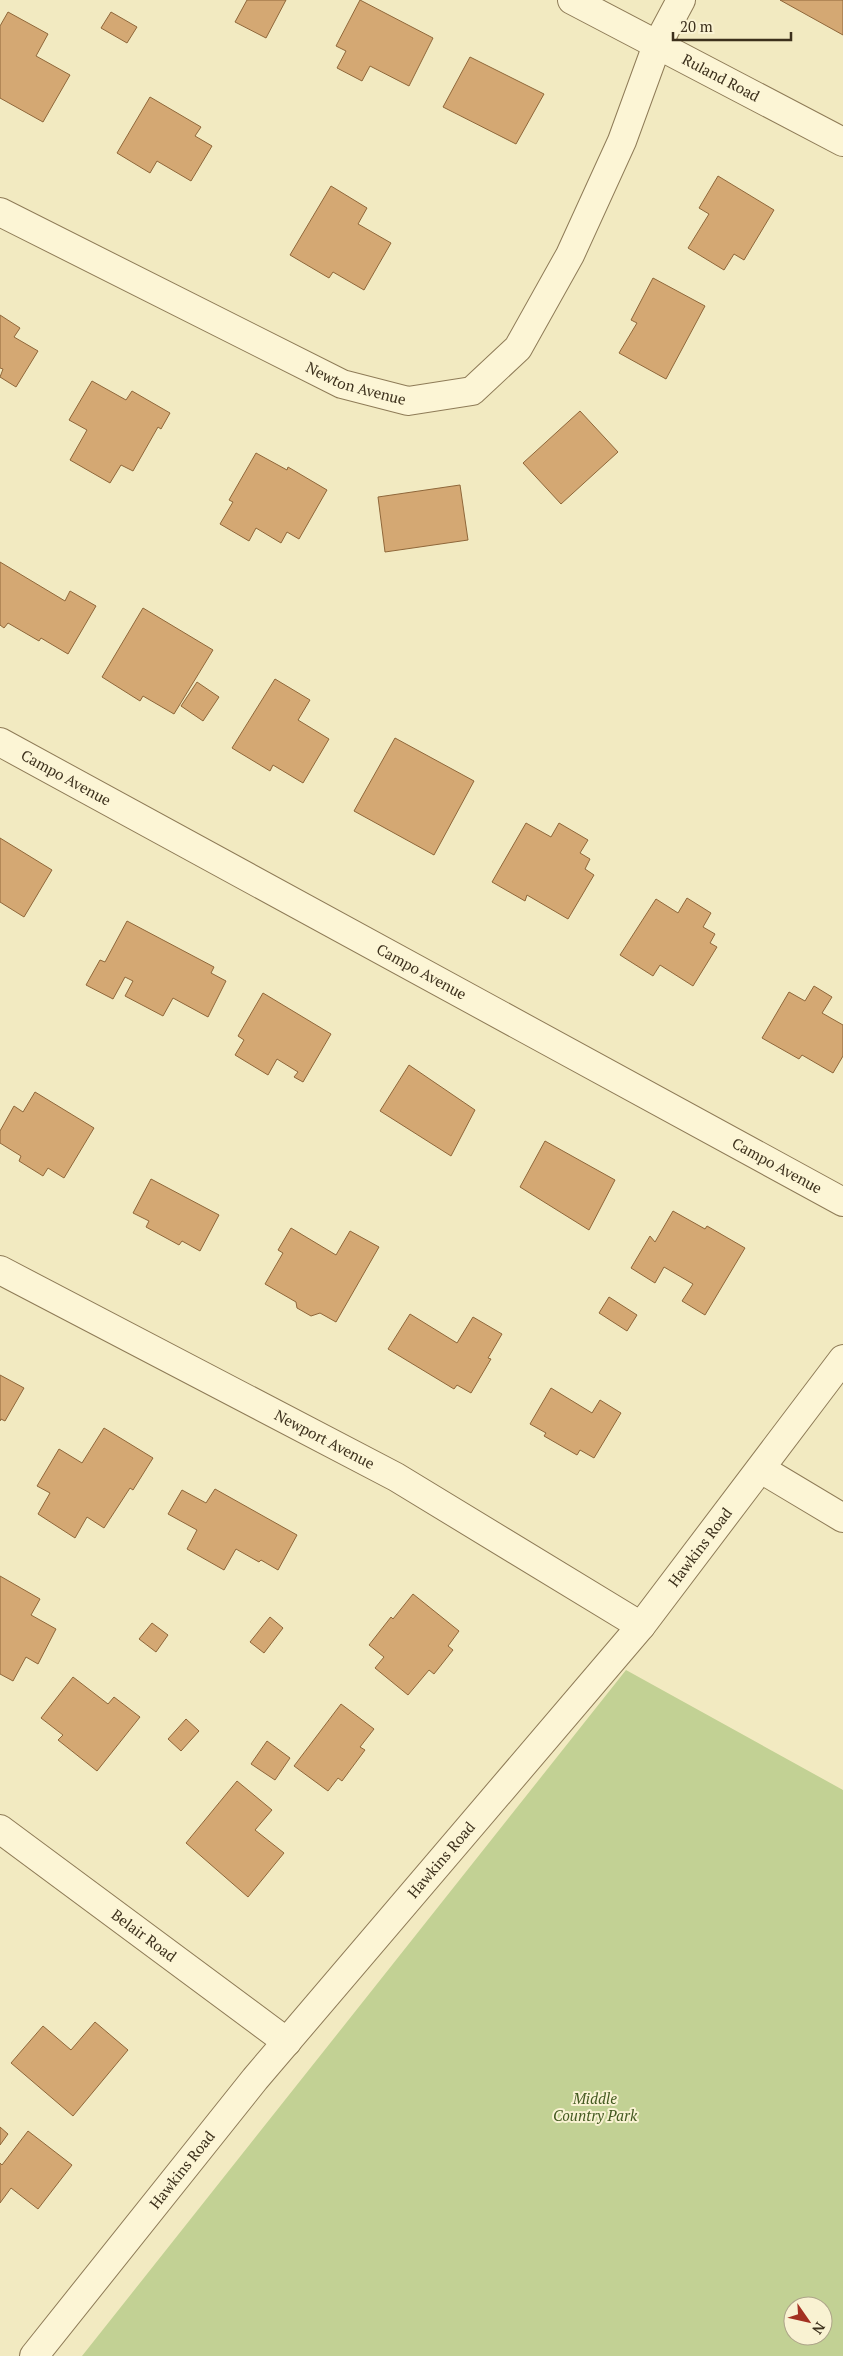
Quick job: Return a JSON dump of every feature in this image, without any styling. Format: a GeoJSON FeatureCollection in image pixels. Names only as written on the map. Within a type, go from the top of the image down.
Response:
{"type":"FeatureCollection","features":[{"type":"Feature","properties":{"kind":"street","name":"Ruland Road"},"geometry":{"type":"LineString","coordinates":[[572,0],[843,142]]}},
{"type":"Feature","properties":{"kind":"street","name":"Newton Avenue"},"geometry":{"type":"LineString","coordinates":[[0,212],[342,384],[408,401],[472,390],[518,348],[570,255],[622,141],[657,45],[681,0]]}},
{"type":"Feature","properties":{"kind":"street","name":"Campo Avenue"},"geometry":{"type":"LineString","coordinates":[[0,742],[843,1202]]}},
{"type":"Feature","properties":{"kind":"street","name":"Newport Avenue"},"geometry":{"type":"LineString","coordinates":[[0,1270],[396,1477],[642,1626]]}},
{"type":"Feature","properties":{"kind":"street","name":"Hawkins Road"},"geometry":{"type":"LineString","coordinates":[[34,2356],[131,2232],[255,2079],[642,1626],[843,1359]]}},
{"type":"Feature","properties":{"kind":"street"},"geometry":{"type":"LineString","coordinates":[[761,1469],[843,1518]]}},
{"type":"Feature","properties":{"kind":"street","name":"Belair Road"},"geometry":{"type":"LineString","coordinates":[[0,1828],[287,2042]]}},
{"type":"Feature","properties":{"kind":"green space","name":"Middle Country Park"},"geometry":{"type":"Polygon","coordinates":[[[626,1670],[843,1790],[843,2356],[82,2356],[626,1670]]]}},
{"type":"Feature","properties":{"kind":"building"},"geometry":{"type":"Polygon","coordinates":[[[247,0],[286,0],[266,38],[235,22],[247,0]]]}},
{"type":"Feature","properties":{"kind":"building"},"geometry":{"type":"Polygon","coordinates":[[[360,0],[433,38],[409,86],[370,66],[362,81],[337,68],[346,51],[336,46],[360,0]]]}},
{"type":"Feature","properties":{"kind":"building"},"geometry":{"type":"Polygon","coordinates":[[[780,0],[843,0],[843,35],[780,0]]]}},
{"type":"Feature","properties":{"kind":"building"},"geometry":{"type":"Polygon","coordinates":[[[8,12],[48,34],[36,56],[70,75],[43,122],[0,98],[0,26],[8,12]]]}},
{"type":"Feature","properties":{"kind":"building"},"geometry":{"type":"Polygon","coordinates":[[[111,12],[137,27],[127,43],[101,28],[111,12]]]}},
{"type":"Feature","properties":{"kind":"building"},"geometry":{"type":"Polygon","coordinates":[[[470,57],[544,94],[516,144],[443,107],[470,57]]]}},
{"type":"Feature","properties":{"kind":"building"},"geometry":{"type":"Polygon","coordinates":[[[150,97],[201,127],[195,136],[212,146],[191,181],[157,161],[150,173],[117,153],[150,97]]]}},
{"type":"Feature","properties":{"kind":"building"},"geometry":{"type":"Polygon","coordinates":[[[718,176],[774,210],[744,260],[734,254],[724,270],[688,248],[709,214],[699,208],[718,176]]]}},
{"type":"Feature","properties":{"kind":"building"},"geometry":{"type":"Polygon","coordinates":[[[331,186],[367,208],[358,224],[391,243],[364,290],[333,272],[329,278],[290,255],[331,186]]]}},
{"type":"Feature","properties":{"kind":"building"},"geometry":{"type":"Polygon","coordinates":[[[653,278],[705,306],[666,379],[619,353],[637,323],[631,320],[653,278]]]}},
{"type":"Feature","properties":{"kind":"building"},"geometry":{"type":"Polygon","coordinates":[[[0,315],[20,328],[14,337],[38,351],[16,387],[0,377],[3,369],[0,368],[0,315]]]}},
{"type":"Feature","properties":{"kind":"building"},"geometry":{"type":"Polygon","coordinates":[[[92,381],[126,400],[132,391],[170,413],[161,429],[158,427],[133,471],[121,465],[110,483],[70,460],[87,430],[69,420],[92,381]]]}},
{"type":"Feature","properties":{"kind":"building"},"geometry":{"type":"Polygon","coordinates":[[[580,411],[618,452],[561,504],[523,463],[580,411]]]}},
{"type":"Feature","properties":{"kind":"building"},"geometry":{"type":"Polygon","coordinates":[[[256,453],[287,470],[288,467],[327,490],[299,539],[287,532],[281,543],[256,528],[249,541],[220,524],[233,502],[229,500],[256,453]]]}},
{"type":"Feature","properties":{"kind":"building"},"geometry":{"type":"Polygon","coordinates":[[[460,485],[468,540],[385,552],[378,497],[460,485]]]}},
{"type":"Feature","properties":{"kind":"building"},"geometry":{"type":"Polygon","coordinates":[[[0,562],[65,601],[70,591],[96,606],[68,654],[41,638],[39,641],[8,623],[4,628],[0,625],[0,562]]]}},
{"type":"Feature","properties":{"kind":"building"},"geometry":{"type":"Polygon","coordinates":[[[143,608],[213,650],[174,714],[143,696],[140,701],[102,677],[143,608]]]}},
{"type":"Feature","properties":{"kind":"building"},"geometry":{"type":"Polygon","coordinates":[[[275,679],[310,700],[298,720],[329,739],[303,783],[273,765],[270,771],[232,748],[275,679]]]}},
{"type":"Feature","properties":{"kind":"building"},"geometry":{"type":"Polygon","coordinates":[[[197,682],[219,697],[203,721],[181,706],[197,682]]]}},
{"type":"Feature","properties":{"kind":"building"},"geometry":{"type":"Polygon","coordinates":[[[395,738],[474,781],[434,855],[354,811],[395,738]]]}},
{"type":"Feature","properties":{"kind":"building"},"geometry":{"type":"Polygon","coordinates":[[[526,823],[551,837],[559,823],[588,840],[580,853],[590,859],[585,869],[594,875],[568,919],[527,895],[525,901],[492,882],[526,823]]]}},
{"type":"Feature","properties":{"kind":"building"},"geometry":{"type":"Polygon","coordinates":[[[0,838],[52,870],[24,917],[0,902],[0,838]]]}},
{"type":"Feature","properties":{"kind":"building"},"geometry":{"type":"Polygon","coordinates":[[[687,898],[711,913],[703,927],[715,934],[710,943],[717,947],[693,986],[660,965],[653,976],[620,955],[656,899],[678,913],[687,898]]]}},
{"type":"Feature","properties":{"kind":"building"},"geometry":{"type":"Polygon","coordinates":[[[127,921],[214,967],[211,973],[226,981],[208,1017],[173,998],[163,1016],[125,996],[133,981],[125,977],[113,999],[86,985],[100,960],[105,962],[127,921]]]}},
{"type":"Feature","properties":{"kind":"building"},"geometry":{"type":"Polygon","coordinates":[[[814,986],[832,997],[822,1013],[843,1025],[843,1056],[833,1073],[802,1055],[799,1059],[762,1038],[789,992],[805,1001],[814,986]]]}},
{"type":"Feature","properties":{"kind":"building"},"geometry":{"type":"Polygon","coordinates":[[[263,993],[331,1034],[303,1082],[294,1077],[298,1072],[277,1059],[268,1075],[235,1055],[244,1040],[238,1036],[263,993]]]}},
{"type":"Feature","properties":{"kind":"building"},"geometry":{"type":"Polygon","coordinates":[[[409,1065],[475,1110],[451,1156],[380,1111],[409,1065]]]}},
{"type":"Feature","properties":{"kind":"building"},"geometry":{"type":"Polygon","coordinates":[[[35,1092],[94,1128],[64,1178],[48,1168],[43,1176],[19,1161],[21,1156],[0,1143],[0,1131],[14,1106],[23,1112],[35,1092]]]}},
{"type":"Feature","properties":{"kind":"building"},"geometry":{"type":"Polygon","coordinates":[[[545,1141],[615,1180],[589,1230],[520,1187],[545,1141]]]}},
{"type":"Feature","properties":{"kind":"building"},"geometry":{"type":"Polygon","coordinates":[[[151,1179],[219,1215],[200,1251],[182,1241],[179,1245],[146,1227],[149,1221],[133,1213],[151,1179]]]}},
{"type":"Feature","properties":{"kind":"building"},"geometry":{"type":"Polygon","coordinates":[[[673,1211],[705,1229],[707,1226],[745,1248],[705,1315],[682,1301],[693,1284],[664,1267],[655,1283],[631,1268],[650,1236],[655,1242],[673,1211]]]}},
{"type":"Feature","properties":{"kind":"building"},"geometry":{"type":"Polygon","coordinates":[[[291,1228],[336,1255],[350,1231],[379,1247],[336,1322],[320,1313],[311,1316],[297,1308],[296,1302],[265,1284],[283,1253],[278,1250],[291,1228]]]}},
{"type":"Feature","properties":{"kind":"building"},"geometry":{"type":"Polygon","coordinates":[[[609,1297],[637,1315],[627,1331],[599,1313],[609,1297]]]}},
{"type":"Feature","properties":{"kind":"building"},"geometry":{"type":"Polygon","coordinates":[[[410,1314],[457,1343],[473,1317],[502,1334],[488,1358],[491,1359],[471,1393],[457,1385],[454,1389],[388,1349],[410,1314]]]}},
{"type":"Feature","properties":{"kind":"building"},"geometry":{"type":"Polygon","coordinates":[[[0,1375],[24,1388],[5,1421],[1,1419],[0,1421],[0,1375]]]}},
{"type":"Feature","properties":{"kind":"building"},"geometry":{"type":"Polygon","coordinates":[[[551,1388],[592,1413],[600,1400],[621,1413],[594,1458],[580,1450],[577,1455],[544,1436],[546,1433],[530,1424],[551,1388]]]}},
{"type":"Feature","properties":{"kind":"building"},"geometry":{"type":"Polygon","coordinates":[[[104,1428],[153,1458],[133,1490],[130,1488],[104,1528],[87,1517],[75,1538],[38,1514],[50,1493],[37,1486],[59,1449],[82,1463],[104,1428]]]}},
{"type":"Feature","properties":{"kind":"building"},"geometry":{"type":"Polygon","coordinates":[[[215,1489],[297,1535],[278,1570],[236,1549],[224,1570],[187,1549],[197,1530],[168,1514],[182,1490],[206,1503],[215,1489]]]}},
{"type":"Feature","properties":{"kind":"building"},"geometry":{"type":"Polygon","coordinates":[[[0,1576],[40,1599],[31,1615],[56,1629],[38,1664],[26,1657],[13,1681],[0,1674],[0,1576]]]}},
{"type":"Feature","properties":{"kind":"building"},"geometry":{"type":"Polygon","coordinates":[[[413,1594],[459,1631],[448,1646],[453,1650],[434,1674],[429,1670],[408,1695],[375,1668],[384,1657],[369,1645],[391,1617],[393,1619],[413,1594]]]}},
{"type":"Feature","properties":{"kind":"building"},"geometry":{"type":"Polygon","coordinates":[[[270,1617],[283,1628],[264,1653],[250,1642],[270,1617]]]}},
{"type":"Feature","properties":{"kind":"building"},"geometry":{"type":"Polygon","coordinates":[[[152,1623],[168,1635],[156,1652],[139,1639],[152,1623]]]}},
{"type":"Feature","properties":{"kind":"building"},"geometry":{"type":"Polygon","coordinates":[[[73,1677],[108,1704],[114,1697],[140,1717],[97,1771],[58,1740],[63,1735],[41,1718],[73,1677]]]}},
{"type":"Feature","properties":{"kind":"building"},"geometry":{"type":"Polygon","coordinates":[[[341,1704],[374,1729],[360,1747],[365,1750],[342,1781],[338,1778],[328,1791],[294,1766],[341,1704]]]}},
{"type":"Feature","properties":{"kind":"building"},"geometry":{"type":"Polygon","coordinates":[[[186,1719],[199,1731],[181,1751],[168,1739],[186,1719]]]}},
{"type":"Feature","properties":{"kind":"building"},"geometry":{"type":"Polygon","coordinates":[[[267,1741],[290,1758],[275,1780],[251,1764],[267,1741]]]}},
{"type":"Feature","properties":{"kind":"building"},"geometry":{"type":"Polygon","coordinates":[[[237,1781],[272,1810],[255,1830],[284,1853],[248,1897],[186,1843],[237,1781]]]}},
{"type":"Feature","properties":{"kind":"building"},"geometry":{"type":"Polygon","coordinates":[[[95,2022],[128,2050],[73,2116],[11,2063],[43,2026],[71,2050],[95,2022]]]}},
{"type":"Feature","properties":{"kind":"building"},"geometry":{"type":"Polygon","coordinates":[[[0,2127],[8,2134],[0,2145],[0,2127]]]}},
{"type":"Feature","properties":{"kind":"building"},"geometry":{"type":"Polygon","coordinates":[[[28,2131],[72,2165],[38,2209],[11,2188],[0,2203],[0,2163],[2,2165],[28,2131]]]}}]}
